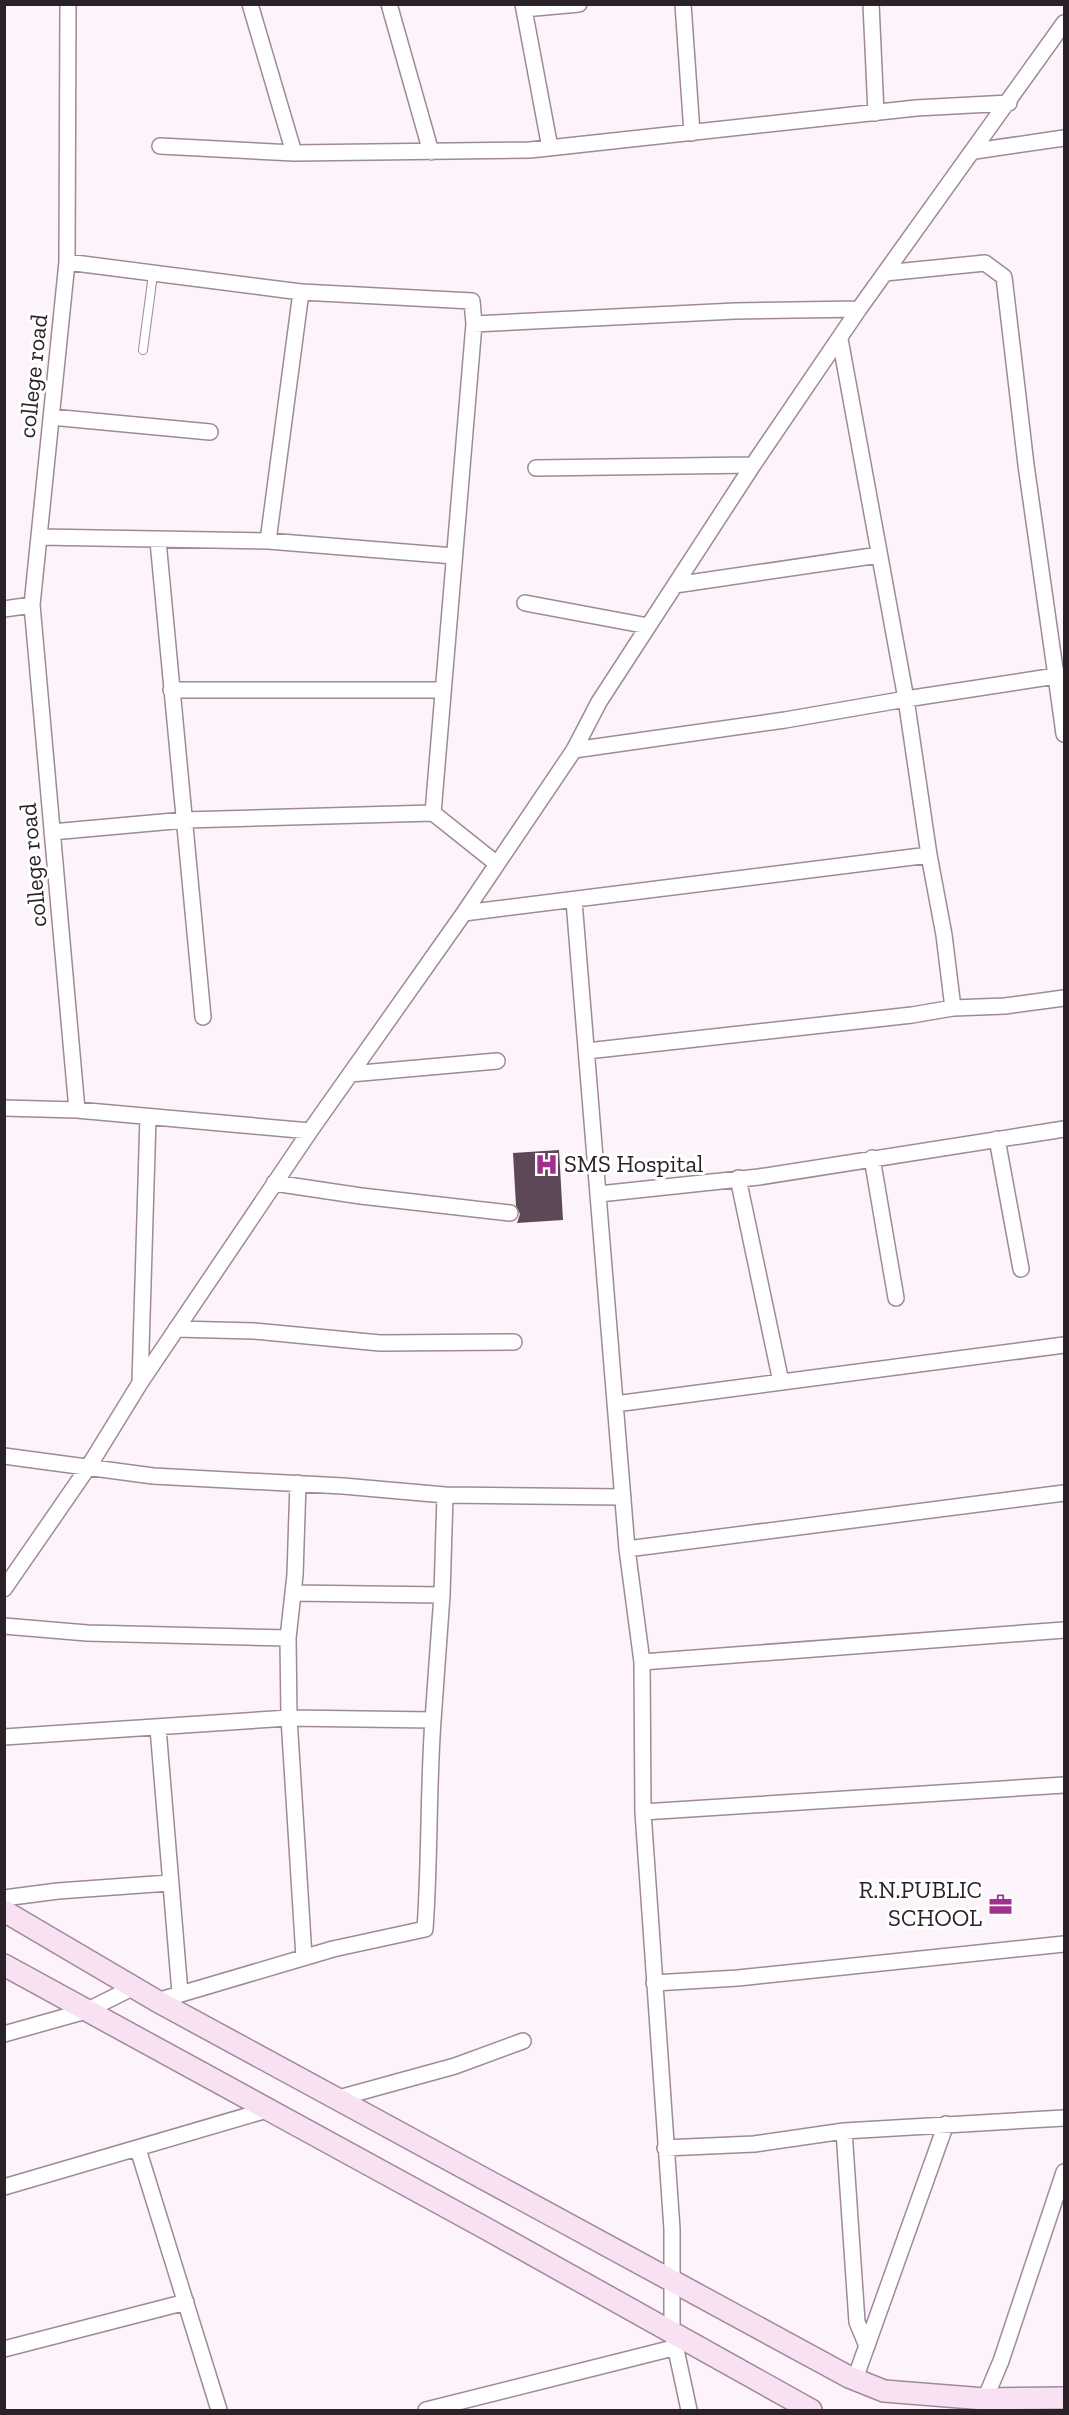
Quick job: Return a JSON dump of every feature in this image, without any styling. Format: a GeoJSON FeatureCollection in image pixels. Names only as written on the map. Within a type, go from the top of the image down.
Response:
{"type":"FeatureCollection","features":[{"type":"Feature","properties":{"kind":"street","name":"college road"},"geometry":{"type":"LineString","coordinates":[[68,4],[67,262],[32,605],[77,1110]]}},
{"type":"Feature","properties":{"kind":"street"},"geometry":{"type":"LineString","coordinates":[[250,4],[294,153]]}},
{"type":"Feature","properties":{"kind":"street"},"geometry":{"type":"LineString","coordinates":[[389,4],[431,152]]}},
{"type":"Feature","properties":{"kind":"street"},"geometry":{"type":"LineString","coordinates":[[550,148],[523,7],[579,4]]}},
{"type":"Feature","properties":{"kind":"street"},"geometry":{"type":"LineString","coordinates":[[683,4],[692,133]]}},
{"type":"Feature","properties":{"kind":"street"},"geometry":{"type":"LineString","coordinates":[[871,4],[876,113]]}},
{"type":"Feature","properties":{"kind":"street"},"geometry":{"type":"LineString","coordinates":[[4,1589],[89,1466],[140,1383],[274,1183],[464,914],[574,750],[599,702],[753,465],[859,309],[1065,23]]}},
{"type":"Feature","properties":{"kind":"street"},"geometry":{"type":"LineString","coordinates":[[160,146],[294,153],[550,148],[876,113],[1009,103]]}},
{"type":"Feature","properties":{"kind":"street"},"geometry":{"type":"LineString","coordinates":[[975,151],[1065,138]]}},
{"type":"Feature","properties":{"kind":"street"},"geometry":{"type":"LineString","coordinates":[[67,262],[301,292],[472,301],[474,324],[433,813]]}},
{"type":"Feature","properties":{"kind":"street"},"geometry":{"type":"LineString","coordinates":[[885,273],[985,263],[1004,277],[1026,465],[1060,675],[1065,734]]}},
{"type":"Feature","properties":{"kind":"street"},"geometry":{"type":"LineString","coordinates":[[268,541],[301,292]]}},
{"type":"Feature","properties":{"kind":"street"},"geometry":{"type":"LineString","coordinates":[[474,324],[735,311],[859,309]]}},
{"type":"Feature","properties":{"kind":"street"},"geometry":{"type":"LineString","coordinates":[[840,339],[906,699],[929,855],[944,935],[953,1008]]}},
{"type":"Feature","properties":{"kind":"street"},"geometry":{"type":"LineString","coordinates":[[51,417],[210,432]]}},
{"type":"Feature","properties":{"kind":"street"},"geometry":{"type":"LineString","coordinates":[[536,468],[753,465]]}},
{"type":"Feature","properties":{"kind":"street"},"geometry":{"type":"LineString","coordinates":[[39,537],[158,541],[268,541],[454,556]]}},
{"type":"Feature","properties":{"kind":"street"},"geometry":{"type":"LineString","coordinates":[[158,541],[203,1017]]}},
{"type":"Feature","properties":{"kind":"street"},"geometry":{"type":"LineString","coordinates":[[675,585],[879,555]]}},
{"type":"Feature","properties":{"kind":"street"},"geometry":{"type":"LineString","coordinates":[[525,603],[648,626]]}},
{"type":"Feature","properties":{"kind":"street"},"geometry":{"type":"LineString","coordinates":[[4,609],[32,605]]}},
{"type":"Feature","properties":{"kind":"street"},"geometry":{"type":"LineString","coordinates":[[574,750],[785,720],[1060,675]]}},
{"type":"Feature","properties":{"kind":"street"},"geometry":{"type":"LineString","coordinates":[[171,690],[444,690]]}},
{"type":"Feature","properties":{"kind":"street"},"geometry":{"type":"LineString","coordinates":[[52,832],[185,820],[433,813],[497,864]]}},
{"type":"Feature","properties":{"kind":"street"},"geometry":{"type":"LineString","coordinates":[[464,914],[929,855]]}},
{"type":"Feature","properties":{"kind":"street"},"geometry":{"type":"LineString","coordinates":[[574,901],[627,1550],[642,1662],[643,1812],[672,2229],[671,2278],[674,2339],[689,2410]]}},
{"type":"Feature","properties":{"kind":"street"},"geometry":{"type":"LineString","coordinates":[[587,1052],[953,1008],[1005,1006],[1065,998]]}},
{"type":"Feature","properties":{"kind":"street"},"geometry":{"type":"LineString","coordinates":[[350,1074],[497,1061]]}},
{"type":"Feature","properties":{"kind":"street"},"geometry":{"type":"LineString","coordinates":[[4,1108],[77,1110],[310,1131]]}},
{"type":"Feature","properties":{"kind":"street"},"geometry":{"type":"LineString","coordinates":[[140,1383],[148,1117]]}},
{"type":"Feature","properties":{"kind":"street"},"geometry":{"type":"LineString","coordinates":[[599,1194],[738,1178],[1065,1129]]}},
{"type":"Feature","properties":{"kind":"street"},"geometry":{"type":"LineString","coordinates":[[997,1139],[1021,1269]]}},
{"type":"Feature","properties":{"kind":"street"},"geometry":{"type":"LineString","coordinates":[[872,1158],[896,1298]]}},
{"type":"Feature","properties":{"kind":"street"},"geometry":{"type":"LineString","coordinates":[[738,1178],[781,1382]]}},
{"type":"Feature","properties":{"kind":"street"},"geometry":{"type":"LineString","coordinates":[[274,1183],[361,1197],[510,1213]]}},
{"type":"Feature","properties":{"kind":"street"},"geometry":{"type":"LineString","coordinates":[[176,1329],[254,1331],[380,1343],[514,1342]]}},
{"type":"Feature","properties":{"kind":"street"},"geometry":{"type":"LineString","coordinates":[[615,1404],[1065,1345]]}},
{"type":"Feature","properties":{"kind":"street"},"geometry":{"type":"LineString","coordinates":[[4,1456],[153,1476],[298,1483],[446,1495],[623,1497]]}},
{"type":"Feature","properties":{"kind":"street"},"geometry":{"type":"LineString","coordinates":[[298,1483],[293,1593],[288,1638],[289,1718],[304,1957]]}},
{"type":"Feature","properties":{"kind":"street"},"geometry":{"type":"LineString","coordinates":[[627,1550],[1065,1493]]}},
{"type":"Feature","properties":{"kind":"street"},"geometry":{"type":"LineString","coordinates":[[157,2001],[304,1957],[425,1929],[429,1873],[428,1800],[442,1596],[446,1495]]}},
{"type":"Feature","properties":{"kind":"street"},"geometry":{"type":"LineString","coordinates":[[4,1561],[22,1562]]}},
{"type":"Feature","properties":{"kind":"street"},"geometry":{"type":"LineString","coordinates":[[293,1593],[442,1596]]}},
{"type":"Feature","properties":{"kind":"street"},"geometry":{"type":"LineString","coordinates":[[4,1626],[87,1633],[288,1638]]}},
{"type":"Feature","properties":{"kind":"street"},"geometry":{"type":"LineString","coordinates":[[642,1662],[1065,1630]]}},
{"type":"Feature","properties":{"kind":"street"},"geometry":{"type":"LineString","coordinates":[[4,1737],[289,1718],[433,1720]]}},
{"type":"Feature","properties":{"kind":"street"},"geometry":{"type":"LineString","coordinates":[[158,1728],[169,1883],[180,1993]]}},
{"type":"Feature","properties":{"kind":"street"},"geometry":{"type":"LineString","coordinates":[[643,1812],[1065,1785]]}},
{"type":"Feature","properties":{"kind":"street"},"geometry":{"type":"LineString","coordinates":[[4,1898],[58,1891],[169,1883]]}},
{"type":"Feature","properties":{"kind":"street"},"geometry":{"type":"LineString","coordinates":[[4,1911],[157,2001],[855,2379],[884,2391],[985,2399],[1065,2398]]}},
{"type":"Feature","properties":{"kind":"street"},"geometry":{"type":"LineString","coordinates":[[654,1983],[738,1978],[1065,1944]]}},
{"type":"Feature","properties":{"kind":"street"},"geometry":{"type":"LineString","coordinates":[[4,1965],[674,2339],[812,2410]]}},
{"type":"Feature","properties":{"kind":"street"},"geometry":{"type":"LineString","coordinates":[[4,2034],[86,2011],[134,1988]]}},
{"type":"Feature","properties":{"kind":"street"},"geometry":{"type":"LineString","coordinates":[[336,2099],[455,2066],[523,2041]]}},
{"type":"Feature","properties":{"kind":"street"},"geometry":{"type":"LineString","coordinates":[[4,2187],[267,2110]]}},
{"type":"Feature","properties":{"kind":"street"},"geometry":{"type":"LineString","coordinates":[[665,2148],[754,2144],[844,2131],[1065,2118]]}},
{"type":"Feature","properties":{"kind":"street"},"geometry":{"type":"LineString","coordinates":[[855,2379],[946,2124]]}},
{"type":"Feature","properties":{"kind":"street"},"geometry":{"type":"LineString","coordinates":[[844,2131],[857,2322],[867,2346]]}},
{"type":"Feature","properties":{"kind":"street"},"geometry":{"type":"LineString","coordinates":[[138,2149],[219,2410]]}},
{"type":"Feature","properties":{"kind":"street"},"geometry":{"type":"LineString","coordinates":[[985,2399],[1001,2361],[1065,2172]]}},
{"type":"Feature","properties":{"kind":"street"},"geometry":{"type":"LineString","coordinates":[[4,2349],[186,2302]]}},
{"type":"Feature","properties":{"kind":"street"},"geometry":{"type":"LineString","coordinates":[[426,2410],[674,2339]]}},
{"type":"Feature","properties":{"kind":"lane"},"geometry":{"type":"LineString","coordinates":[[143,350],[153,274]]}},
{"type":"Feature","properties":{"kind":"building"},"geometry":{"type":"Polygon","coordinates":[[[559,1150],[563,1220],[517,1223],[520,1214],[516,1206],[513,1153],[559,1150]]]}},
{"type":"Feature","properties":{"kind":"place","name":"SMS Hospital"},"geometry":{"type":"Point","coordinates":[546,1164]}},
{"type":"Feature","properties":{"kind":"place","name":"R.N.PUBLIC SCHOOL"},"geometry":{"type":"Point","coordinates":[1000,1904]}}]}
